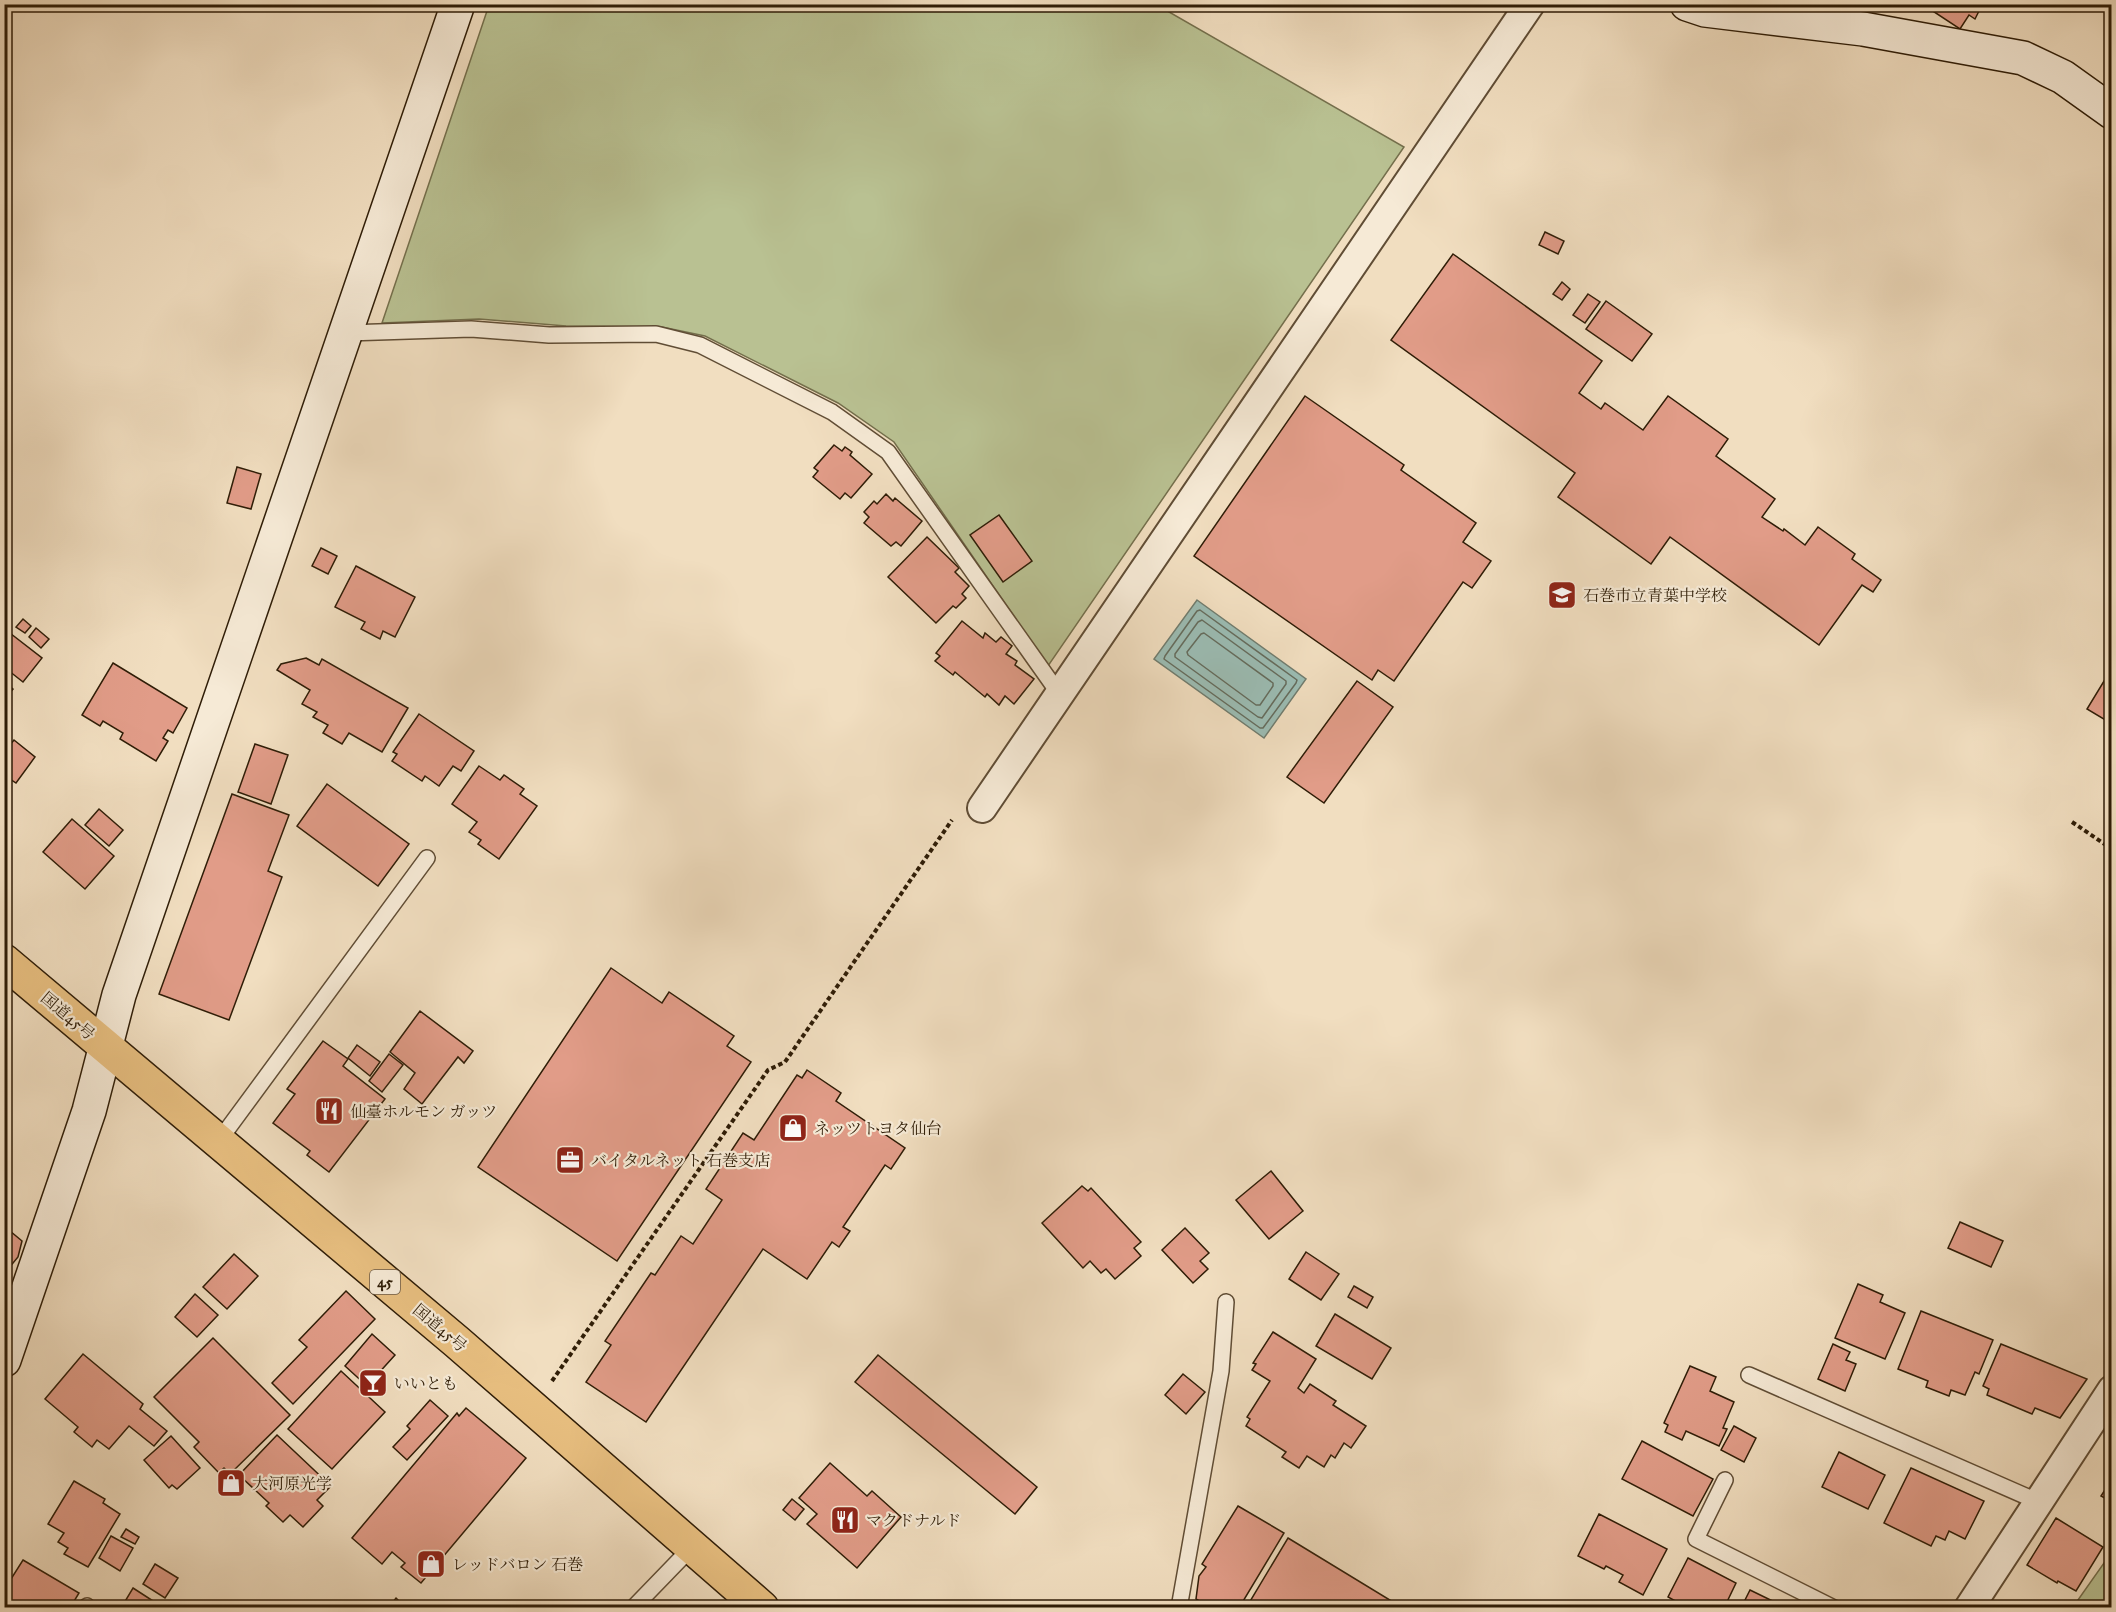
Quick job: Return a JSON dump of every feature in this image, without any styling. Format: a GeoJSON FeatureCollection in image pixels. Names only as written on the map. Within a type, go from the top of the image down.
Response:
{"type":"FeatureCollection","features":[{"type":"Feature","properties":{"kind":"highway","name":"国道45号"},"geometry":{"type":"LineString","coordinates":[[4,961],[457,1342],[762,1608]]}},
{"type":"Feature","properties":{"kind":"street"},"geometry":{"type":"LineString","coordinates":[[4,1360],[89,1111],[119,995],[458,4]]}},
{"type":"Feature","properties":{"kind":"street"},"geometry":{"type":"LineString","coordinates":[[982,808],[1530,4]]}},
{"type":"Feature","properties":{"kind":"street"},"geometry":{"type":"LineString","coordinates":[[1687,4],[1705,10],[1863,29],[2023,58],[2063,77],[2112,112]]}},
{"type":"Feature","properties":{"kind":"street"},"geometry":{"type":"LineString","coordinates":[[1970,1608],[2112,1390]]}},
{"type":"Feature","properties":{"kind":"lane"},"geometry":{"type":"LineString","coordinates":[[347,333],[471,329],[549,335],[656,334],[700,345],[832,412],[888,452],[1059,695]]}},
{"type":"Feature","properties":{"kind":"lane"},"geometry":{"type":"LineString","coordinates":[[218,1142],[427,858]]}},
{"type":"Feature","properties":{"kind":"lane"},"geometry":{"type":"LineString","coordinates":[[1179,1608],[1221,1371],[1226,1302]]}},
{"type":"Feature","properties":{"kind":"lane"},"geometry":{"type":"LineString","coordinates":[[1749,1375],[2039,1502]]}},
{"type":"Feature","properties":{"kind":"lane"},"geometry":{"type":"LineString","coordinates":[[1725,1480],[1696,1539],[1834,1608]]}},
{"type":"Feature","properties":{"kind":"lane"},"geometry":{"type":"LineString","coordinates":[[633,1608],[692,1547]]}},
{"type":"Feature","properties":{"kind":"path"},"geometry":{"type":"LineString","coordinates":[[552,1381],[768,1070],[785,1062],[958,812],[982,808]]}},
{"type":"Feature","properties":{"kind":"path"},"geometry":{"type":"LineString","coordinates":[[2072,822],[2112,849]]}},
{"type":"Feature","properties":{"kind":"green space"},"geometry":{"type":"Polygon","coordinates":[[[489,5],[1157,5],[1404,147],[1048,666],[894,442],[838,403],[705,336],[662,327],[566,326],[479,319],[382,323],[489,5]]]}},
{"type":"Feature","properties":{"kind":"green space"},"geometry":{"type":"Polygon","coordinates":[[[2111,1553],[2111,1607],[2073,1607],[2111,1553]]]}},
{"type":"Feature","properties":{"kind":"water"},"geometry":{"type":"Polygon","coordinates":[[[1197,600],[1306,679],[1264,738],[1154,659],[1197,600]]]}},
{"type":"Feature","properties":{"kind":"building"},"geometry":{"type":"Polygon","coordinates":[[[1922,4],[1982,5],[1975,19],[1969,15],[1960,29],[1922,4]]]}},
{"type":"Feature","properties":{"kind":"building"},"geometry":{"type":"Polygon","coordinates":[[[1545,232],[1564,241],[1558,254],[1539,245],[1545,232]]]}},
{"type":"Feature","properties":{"kind":"building"},"geometry":{"type":"Polygon","coordinates":[[[1453,254],[1602,361],[1579,393],[1601,409],[1605,403],[1643,430],[1668,396],[1728,439],[1716,456],[1775,499],[1762,517],[1783,531],[1784,529],[1805,545],[1818,527],[1855,554],[1852,559],[1881,580],[1873,592],[1862,585],[1819,645],[1670,537],[1651,564],[1558,497],[1575,473],[1391,340],[1453,254]]]}},
{"type":"Feature","properties":{"kind":"building"},"geometry":{"type":"Polygon","coordinates":[[[1562,282],[1570,289],[1562,300],[1553,294],[1562,282]]]}},
{"type":"Feature","properties":{"kind":"building"},"geometry":{"type":"Polygon","coordinates":[[[1588,294],[1600,302],[1585,323],[1573,315],[1588,294]]]}},
{"type":"Feature","properties":{"kind":"building"},"geometry":{"type":"Polygon","coordinates":[[[1606,301],[1652,334],[1632,361],[1586,329],[1606,301]]]}},
{"type":"Feature","properties":{"kind":"building"},"geometry":{"type":"Polygon","coordinates":[[[1305,396],[1404,465],[1401,470],[1476,523],[1463,542],[1491,561],[1472,588],[1463,582],[1394,681],[1378,670],[1372,680],[1194,556],[1305,396]]]}},
{"type":"Feature","properties":{"kind":"building"},"geometry":{"type":"Polygon","coordinates":[[[834,445],[842,451],[845,447],[852,452],[850,455],[872,474],[851,498],[845,493],[840,499],[813,477],[818,471],[814,468],[834,445]]]}},
{"type":"Feature","properties":{"kind":"building"},"geometry":{"type":"Polygon","coordinates":[[[237,467],[261,474],[251,509],[227,503],[237,467]]]}},
{"type":"Feature","properties":{"kind":"building"},"geometry":{"type":"Polygon","coordinates":[[[886,494],[893,501],[895,498],[922,521],[901,546],[896,542],[891,546],[864,523],[869,517],[864,512],[874,501],[877,504],[886,494]]]}},
{"type":"Feature","properties":{"kind":"building"},"geometry":{"type":"Polygon","coordinates":[[[999,515],[1032,561],[1003,582],[970,535],[999,515]]]}},
{"type":"Feature","properties":{"kind":"building"},"geometry":{"type":"Polygon","coordinates":[[[927,537],[959,568],[955,572],[969,586],[962,594],[966,598],[956,608],[953,606],[936,623],[888,577],[927,537]]]}},
{"type":"Feature","properties":{"kind":"building"},"geometry":{"type":"Polygon","coordinates":[[[321,548],[337,556],[328,574],[312,566],[321,548]]]}},
{"type":"Feature","properties":{"kind":"building"},"geometry":{"type":"Polygon","coordinates":[[[356,566],[415,597],[395,637],[383,631],[380,639],[361,629],[365,622],[335,607],[356,566]]]}},
{"type":"Feature","properties":{"kind":"building"},"geometry":{"type":"Polygon","coordinates":[[[23,619],[31,626],[25,633],[16,627],[23,619]]]}},
{"type":"Feature","properties":{"kind":"building"},"geometry":{"type":"Polygon","coordinates":[[[962,621],[983,638],[985,633],[996,642],[1001,637],[1012,646],[1006,654],[1017,661],[1015,665],[1034,679],[1014,704],[1005,696],[999,705],[987,694],[985,697],[955,672],[953,675],[935,661],[940,656],[936,653],[962,621]]]}},
{"type":"Feature","properties":{"kind":"building"},"geometry":{"type":"Polygon","coordinates":[[[36,628],[49,639],[41,648],[29,637],[36,628]]]}},
{"type":"Feature","properties":{"kind":"building"},"geometry":{"type":"Polygon","coordinates":[[[6,630],[42,658],[23,682],[4,667],[4,632],[6,630]]]}},
{"type":"Feature","properties":{"kind":"building"},"geometry":{"type":"Polygon","coordinates":[[[306,658],[319,665],[322,659],[408,708],[382,752],[349,733],[342,744],[323,733],[328,725],[313,717],[317,712],[302,704],[310,690],[277,670],[281,664],[306,658]]]}},
{"type":"Feature","properties":{"kind":"building"},"geometry":{"type":"Polygon","coordinates":[[[113,663],[187,708],[173,733],[168,730],[163,738],[168,741],[156,761],[120,739],[123,733],[103,721],[100,726],[82,715],[113,663]]]}},
{"type":"Feature","properties":{"kind":"building"},"geometry":{"type":"Polygon","coordinates":[[[2112,668],[2112,724],[2087,709],[2112,668]]]}},
{"type":"Feature","properties":{"kind":"building"},"geometry":{"type":"Polygon","coordinates":[[[4,671],[11,676],[6,683],[13,689],[4,700],[4,671]]]}},
{"type":"Feature","properties":{"kind":"building"},"geometry":{"type":"Polygon","coordinates":[[[1357,681],[1393,707],[1324,803],[1287,777],[1357,681]]]}},
{"type":"Feature","properties":{"kind":"building"},"geometry":{"type":"Polygon","coordinates":[[[419,714],[474,751],[461,771],[453,766],[439,786],[425,776],[422,781],[392,761],[397,754],[393,752],[419,714]]]}},
{"type":"Feature","properties":{"kind":"building"},"geometry":{"type":"Polygon","coordinates":[[[14,740],[35,757],[16,783],[4,775],[4,752],[14,740]]]}},
{"type":"Feature","properties":{"kind":"building"},"geometry":{"type":"Polygon","coordinates":[[[255,744],[288,755],[271,804],[238,792],[255,744]]]}},
{"type":"Feature","properties":{"kind":"building"},"geometry":{"type":"Polygon","coordinates":[[[479,766],[500,780],[504,775],[524,789],[520,794],[537,806],[499,859],[478,844],[481,840],[469,832],[477,822],[452,804],[479,766]]]}},
{"type":"Feature","properties":{"kind":"building"},"geometry":{"type":"Polygon","coordinates":[[[327,784],[409,844],[378,886],[297,826],[327,784]]]}},
{"type":"Feature","properties":{"kind":"building"},"geometry":{"type":"Polygon","coordinates":[[[232,794],[289,815],[268,871],[282,877],[229,1020],[159,994],[232,794]]]}},
{"type":"Feature","properties":{"kind":"building"},"geometry":{"type":"Polygon","coordinates":[[[99,809],[123,830],[109,846],[85,825],[99,809]]]}},
{"type":"Feature","properties":{"kind":"building"},"geometry":{"type":"Polygon","coordinates":[[[72,819],[114,856],[85,889],[43,852],[72,819]]]}},
{"type":"Feature","properties":{"kind":"building"},"geometry":{"type":"Polygon","coordinates":[[[611,968],[662,1003],[669,992],[734,1036],[727,1046],[751,1062],[617,1261],[478,1167],[611,968]]]}},
{"type":"Feature","properties":{"kind":"building"},"geometry":{"type":"Polygon","coordinates":[[[420,1011],[473,1051],[464,1063],[458,1057],[422,1104],[404,1089],[415,1073],[390,1052],[420,1011]]]}},
{"type":"Feature","properties":{"kind":"building","name":"仙臺ホルモン ガッツ"},"geometry":{"type":"Polygon","coordinates":[[[323,1041],[348,1059],[343,1066],[385,1099],[329,1172],[307,1155],[310,1151],[273,1123],[295,1094],[287,1089],[323,1041]]]}},
{"type":"Feature","properties":{"kind":"building"},"geometry":{"type":"Polygon","coordinates":[[[357,1045],[380,1062],[370,1076],[348,1058],[357,1045]]]}},
{"type":"Feature","properties":{"kind":"building"},"geometry":{"type":"Polygon","coordinates":[[[389,1054],[403,1065],[382,1092],[369,1081],[389,1054]]]}},
{"type":"Feature","properties":{"kind":"building"},"geometry":{"type":"Polygon","coordinates":[[[807,1070],[841,1093],[836,1101],[905,1148],[891,1169],[885,1165],[843,1227],[850,1231],[839,1247],[832,1242],[807,1279],[763,1249],[646,1422],[586,1382],[611,1345],[605,1341],[651,1273],[655,1275],[681,1236],[693,1244],[722,1200],[706,1189],[743,1133],[754,1140],[797,1075],[802,1078],[807,1070]]]}},
{"type":"Feature","properties":{"kind":"building"},"geometry":{"type":"Polygon","coordinates":[[[1271,1171],[1303,1211],[1269,1239],[1236,1200],[1271,1171]]]}},
{"type":"Feature","properties":{"kind":"building"},"geometry":{"type":"Polygon","coordinates":[[[1082,1186],[1088,1191],[1091,1188],[1141,1242],[1134,1248],[1141,1256],[1115,1279],[1106,1269],[1101,1273],[1090,1261],[1083,1268],[1042,1223],[1082,1186]]]}},
{"type":"Feature","properties":{"kind":"building"},"geometry":{"type":"Polygon","coordinates":[[[1960,1222],[2003,1241],[1991,1267],[1948,1248],[1960,1222]]]}},
{"type":"Feature","properties":{"kind":"building"},"geometry":{"type":"Polygon","coordinates":[[[4,1226],[22,1241],[18,1257],[4,1274],[4,1226]]]}},
{"type":"Feature","properties":{"kind":"building"},"geometry":{"type":"Polygon","coordinates":[[[1185,1228],[1209,1253],[1200,1261],[1208,1269],[1193,1283],[1162,1250],[1185,1228]]]}},
{"type":"Feature","properties":{"kind":"building"},"geometry":{"type":"Polygon","coordinates":[[[1306,1252],[1339,1274],[1321,1300],[1289,1279],[1306,1252]]]}},
{"type":"Feature","properties":{"kind":"building"},"geometry":{"type":"Polygon","coordinates":[[[234,1254],[258,1276],[227,1309],[203,1287],[234,1254]]]}},
{"type":"Feature","properties":{"kind":"building"},"geometry":{"type":"Polygon","coordinates":[[[1858,1284],[1883,1295],[1880,1302],[1905,1313],[1885,1359],[1835,1338],[1858,1284]]]}},
{"type":"Feature","properties":{"kind":"building"},"geometry":{"type":"Polygon","coordinates":[[[1354,1286],[1373,1297],[1367,1308],[1348,1297],[1354,1286]]]}},
{"type":"Feature","properties":{"kind":"building"},"geometry":{"type":"Polygon","coordinates":[[[346,1291],[375,1319],[293,1404],[272,1383],[307,1347],[299,1340],[346,1291]]]}},
{"type":"Feature","properties":{"kind":"building"},"geometry":{"type":"Polygon","coordinates":[[[195,1294],[218,1315],[197,1337],[175,1317],[195,1294]]]}},
{"type":"Feature","properties":{"kind":"building"},"geometry":{"type":"Polygon","coordinates":[[[1921,1311],[1993,1340],[1979,1374],[1975,1372],[1965,1395],[1951,1390],[1949,1396],[1926,1387],[1928,1381],[1898,1369],[1921,1311]]]}},
{"type":"Feature","properties":{"kind":"building"},"geometry":{"type":"Polygon","coordinates":[[[1335,1314],[1391,1348],[1372,1379],[1316,1346],[1335,1314]]]}},
{"type":"Feature","properties":{"kind":"building"},"geometry":{"type":"Polygon","coordinates":[[[1273,1332],[1316,1359],[1298,1388],[1304,1393],[1310,1384],[1336,1401],[1333,1405],[1366,1426],[1351,1448],[1344,1443],[1335,1458],[1331,1455],[1324,1467],[1307,1456],[1299,1468],[1282,1457],[1286,1452],[1246,1426],[1250,1419],[1247,1417],[1270,1381],[1252,1370],[1256,1364],[1253,1363],[1273,1332]]]}},
{"type":"Feature","properties":{"kind":"building"},"geometry":{"type":"Polygon","coordinates":[[[372,1334],[395,1355],[367,1386],[345,1366],[372,1334]]]}},
{"type":"Feature","properties":{"kind":"building"},"geometry":{"type":"Polygon","coordinates":[[[213,1338],[290,1415],[230,1474],[224,1468],[219,1473],[194,1447],[199,1442],[154,1397],[213,1338]]]}},
{"type":"Feature","properties":{"kind":"building"},"geometry":{"type":"Polygon","coordinates":[[[1833,1344],[1850,1352],[1846,1360],[1856,1364],[1845,1391],[1818,1379],[1833,1344]]]}},
{"type":"Feature","properties":{"kind":"building"},"geometry":{"type":"Polygon","coordinates":[[[2001,1344],[2087,1379],[2060,1418],[2035,1408],[2032,1414],[1987,1395],[1989,1389],[1983,1386],[2001,1344]]]}},
{"type":"Feature","properties":{"kind":"building"},"geometry":{"type":"Polygon","coordinates":[[[83,1354],[143,1404],[140,1409],[167,1431],[154,1446],[129,1426],[109,1449],[97,1440],[92,1447],[74,1432],[78,1427],[45,1399],[83,1354]]]}},
{"type":"Feature","properties":{"kind":"building"},"geometry":{"type":"Polygon","coordinates":[[[878,1355],[1037,1487],[1015,1514],[855,1382],[878,1355]]]}},
{"type":"Feature","properties":{"kind":"building"},"geometry":{"type":"Polygon","coordinates":[[[1690,1366],[1716,1377],[1710,1391],[1734,1402],[1723,1428],[1727,1429],[1719,1446],[1686,1431],[1682,1440],[1665,1432],[1668,1425],[1664,1423],[1690,1366]]]}},
{"type":"Feature","properties":{"kind":"building"},"geometry":{"type":"Polygon","coordinates":[[[341,1371],[385,1412],[332,1469],[288,1429],[341,1371]]]}},
{"type":"Feature","properties":{"kind":"building"},"geometry":{"type":"Polygon","coordinates":[[[1183,1374],[1205,1392],[1186,1414],[1165,1395],[1183,1374]]]}},
{"type":"Feature","properties":{"kind":"building"},"geometry":{"type":"Polygon","coordinates":[[[430,1400],[448,1416],[407,1460],[393,1447],[410,1429],[407,1426],[430,1400]]]}},
{"type":"Feature","properties":{"kind":"building"},"geometry":{"type":"Polygon","coordinates":[[[466,1408],[526,1458],[421,1583],[401,1567],[405,1563],[392,1552],[382,1564],[352,1538],[457,1413],[459,1416],[466,1408]]]}},
{"type":"Feature","properties":{"kind":"building"},"geometry":{"type":"Polygon","coordinates":[[[1734,1426],[1756,1438],[1744,1462],[1721,1450],[1734,1426]]]}},
{"type":"Feature","properties":{"kind":"building"},"geometry":{"type":"Polygon","coordinates":[[[277,1435],[331,1486],[317,1500],[323,1506],[303,1527],[290,1515],[283,1522],[266,1506],[269,1503],[239,1475],[277,1435]]]}},
{"type":"Feature","properties":{"kind":"building"},"geometry":{"type":"Polygon","coordinates":[[[171,1436],[200,1468],[177,1489],[172,1485],[169,1488],[144,1460],[171,1436]]]}},
{"type":"Feature","properties":{"kind":"building"},"geometry":{"type":"Polygon","coordinates":[[[1642,1441],[1713,1479],[1693,1516],[1622,1479],[1642,1441]]]}},
{"type":"Feature","properties":{"kind":"building"},"geometry":{"type":"Polygon","coordinates":[[[1839,1452],[1885,1475],[1868,1509],[1822,1487],[1839,1452]]]}},
{"type":"Feature","properties":{"kind":"building"},"geometry":{"type":"Polygon","coordinates":[[[830,1463],[867,1496],[872,1491],[901,1517],[857,1568],[807,1524],[817,1514],[799,1498],[830,1463]]]}},
{"type":"Feature","properties":{"kind":"building"},"geometry":{"type":"Polygon","coordinates":[[[1911,1468],[1984,1501],[1965,1539],[1949,1531],[1945,1540],[1936,1536],[1931,1546],[1884,1523],[1911,1468]]]}},
{"type":"Feature","properties":{"kind":"building"},"geometry":{"type":"Polygon","coordinates":[[[2112,1479],[2112,1502],[2101,1496],[2112,1479]]]}},
{"type":"Feature","properties":{"kind":"building"},"geometry":{"type":"Polygon","coordinates":[[[74,1481],[105,1499],[103,1503],[120,1514],[88,1567],[64,1554],[68,1548],[58,1542],[64,1533],[48,1524],[74,1481]]]}},
{"type":"Feature","properties":{"kind":"building"},"geometry":{"type":"Polygon","coordinates":[[[792,1499],[804,1509],[795,1520],[783,1510],[792,1499]]]}},
{"type":"Feature","properties":{"kind":"building"},"geometry":{"type":"Polygon","coordinates":[[[1238,1506],[1284,1533],[1239,1608],[1210,1608],[1196,1599],[1199,1576],[1206,1567],[1202,1564],[1238,1506]]]}},
{"type":"Feature","properties":{"kind":"building"},"geometry":{"type":"Polygon","coordinates":[[[1599,1514],[1667,1549],[1643,1595],[1619,1582],[1623,1575],[1606,1566],[1604,1569],[1578,1556],[1599,1514]]]}},
{"type":"Feature","properties":{"kind":"building"},"geometry":{"type":"Polygon","coordinates":[[[2056,1518],[2103,1547],[2076,1591],[2058,1581],[2057,1583],[2027,1565],[2056,1518]]]}},
{"type":"Feature","properties":{"kind":"building"},"geometry":{"type":"Polygon","coordinates":[[[126,1529],[139,1537],[135,1544],[121,1537],[126,1529]]]}},
{"type":"Feature","properties":{"kind":"building"},"geometry":{"type":"Polygon","coordinates":[[[111,1536],[133,1548],[120,1571],[99,1558],[111,1536]]]}},
{"type":"Feature","properties":{"kind":"building"},"geometry":{"type":"Polygon","coordinates":[[[1288,1538],[1403,1608],[1246,1608],[1288,1538]]]}},
{"type":"Feature","properties":{"kind":"building"},"geometry":{"type":"Polygon","coordinates":[[[1688,1558],[1736,1583],[1724,1608],[1688,1608],[1668,1597],[1688,1558]]]}},
{"type":"Feature","properties":{"kind":"building"},"geometry":{"type":"Polygon","coordinates":[[[23,1560],[79,1593],[70,1608],[18,1608],[4,1599],[4,1590],[23,1560]]]}},
{"type":"Feature","properties":{"kind":"building"},"geometry":{"type":"Polygon","coordinates":[[[155,1564],[178,1578],[165,1598],[143,1584],[155,1564]]]}},
{"type":"Feature","properties":{"kind":"building"},"geometry":{"type":"Polygon","coordinates":[[[133,1588],[164,1608],[121,1608],[133,1588]]]}},
{"type":"Feature","properties":{"kind":"building"},"geometry":{"type":"Polygon","coordinates":[[[1750,1590],[1787,1608],[1741,1608],[1750,1590]]]}},
{"type":"Feature","properties":{"kind":"building"},"geometry":{"type":"Polygon","coordinates":[[[396,1598],[406,1608],[388,1608],[396,1598]]]}},
{"type":"Feature","properties":{"kind":"place","name":"石巻市立青葉中学校"},"geometry":{"type":"Point","coordinates":[1562,595]}},
{"type":"Feature","properties":{"kind":"place","name":"仙臺ホルモン ガッツ"},"geometry":{"type":"Point","coordinates":[329,1111]}},
{"type":"Feature","properties":{"kind":"place","name":"ネッツトヨタ仙台"},"geometry":{"type":"Point","coordinates":[793,1128]}},
{"type":"Feature","properties":{"kind":"place","name":"バイタルネット 石巻支店"},"geometry":{"type":"Point","coordinates":[570,1160]}},
{"type":"Feature","properties":{"kind":"place","name":"いいとも"},"geometry":{"type":"Point","coordinates":[373,1383]}},
{"type":"Feature","properties":{"kind":"place","name":"大河原光学"},"geometry":{"type":"Point","coordinates":[231,1483]}},
{"type":"Feature","properties":{"kind":"place","name":"マクドナルド"},"geometry":{"type":"Point","coordinates":[845,1520]}},
{"type":"Feature","properties":{"kind":"place","name":"レッドバロン 石巻"},"geometry":{"type":"Point","coordinates":[431,1564]}}]}
